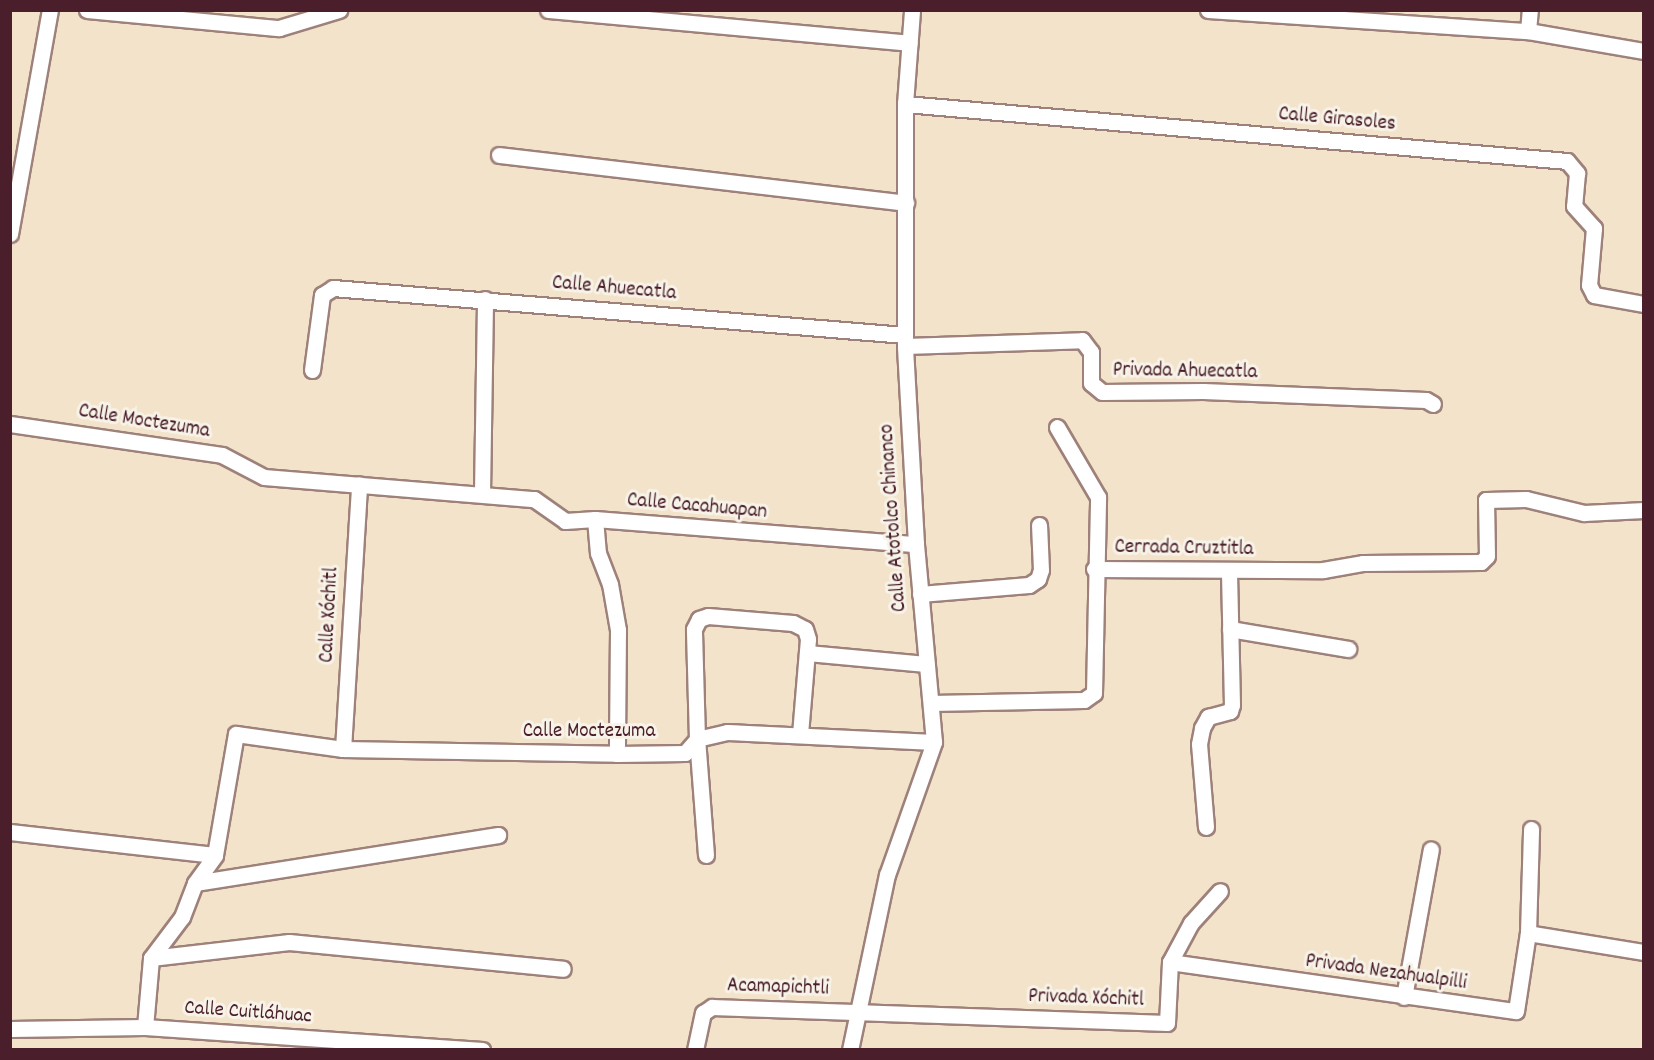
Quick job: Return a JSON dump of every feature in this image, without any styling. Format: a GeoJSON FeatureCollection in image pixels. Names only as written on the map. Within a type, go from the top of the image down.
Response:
{"type":"FeatureCollection","features":[{"type":"Feature","properties":{"kind":"street"},"geometry":{"type":"LineString","coordinates":[[11,233],[50,10]]}},
{"type":"Feature","properties":{"kind":"street"},"geometry":{"type":"LineString","coordinates":[[87,10],[279,28],[339,10]]}},
{"type":"Feature","properties":{"kind":"street"},"geometry":{"type":"LineString","coordinates":[[548,10],[909,43]]}},
{"type":"Feature","properties":{"kind":"street","name":"Calle Atotolco Chinanco"},"geometry":{"type":"LineString","coordinates":[[850,1050],[856,1012],[887,875],[934,742],[916,544],[905,341],[905,104],[912,10]]}},
{"type":"Feature","properties":{"kind":"street"},"geometry":{"type":"LineString","coordinates":[[1208,10],[1425,17],[1528,31],[1644,51]]}},
{"type":"Feature","properties":{"kind":"street"},"geometry":{"type":"LineString","coordinates":[[1528,31],[1530,10]]}},
{"type":"Feature","properties":{"kind":"street","name":"Calle Girasoles"},"geometry":{"type":"LineString","coordinates":[[905,104],[1567,161],[1577,173],[1574,206],[1594,228],[1589,285],[1594,295],[1644,304]]}},
{"type":"Feature","properties":{"kind":"street"},"geometry":{"type":"LineString","coordinates":[[499,155],[906,203]]}},
{"type":"Feature","properties":{"kind":"street","name":"Calle Ahuecatla"},"geometry":{"type":"LineString","coordinates":[[312,370],[322,295],[333,288],[485,299],[905,341]]}},
{"type":"Feature","properties":{"kind":"street"},"geometry":{"type":"LineString","coordinates":[[482,493],[485,299]]}},
{"type":"Feature","properties":{"kind":"street","name":"Privada Ahuecatla"},"geometry":{"type":"LineString","coordinates":[[905,341],[1082,340],[1090,352],[1091,383],[1102,392],[1238,392],[1426,399],[1433,404]]}},
{"type":"Feature","properties":{"kind":"street","name":"Calle Moctezuma"},"geometry":{"type":"LineString","coordinates":[[10,424],[189,449],[222,456],[264,477],[482,493]]}},
{"type":"Feature","properties":{"kind":"street"},"geometry":{"type":"LineString","coordinates":[[1058,428],[1098,497],[1094,568]]}},
{"type":"Feature","properties":{"kind":"street","name":"Calle Xóchitl"},"geometry":{"type":"LineString","coordinates":[[343,749],[359,484]]}},
{"type":"Feature","properties":{"kind":"street","name":"Calle Cacahuapan"},"geometry":{"type":"LineString","coordinates":[[482,493],[534,499],[565,521],[595,519],[916,544]]}},
{"type":"Feature","properties":{"kind":"street","name":"Cerrada Cruztitla"},"geometry":{"type":"LineString","coordinates":[[931,703],[1084,700],[1094,693],[1094,568],[1229,571],[1323,570],[1363,563],[1481,562],[1487,556],[1486,500],[1526,499],[1584,513],[1644,510]]}},
{"type":"Feature","properties":{"kind":"street"},"geometry":{"type":"LineString","coordinates":[[595,519],[598,553],[610,584],[618,630],[617,754]]}},
{"type":"Feature","properties":{"kind":"street"},"geometry":{"type":"LineString","coordinates":[[920,594],[1029,585],[1038,579],[1041,570],[1039,525]]}},
{"type":"Feature","properties":{"kind":"street"},"geometry":{"type":"LineString","coordinates":[[1206,827],[1199,744],[1208,717],[1230,711],[1229,571]]}},
{"type":"Feature","properties":{"kind":"street"},"geometry":{"type":"LineString","coordinates":[[706,855],[697,739],[694,629],[699,619],[708,616],[793,623],[805,628],[807,653],[800,735]]}},
{"type":"Feature","properties":{"kind":"street"},"geometry":{"type":"LineString","coordinates":[[1230,629],[1348,649]]}},
{"type":"Feature","properties":{"kind":"street"},"geometry":{"type":"LineString","coordinates":[[807,653],[926,664]]}},
{"type":"Feature","properties":{"kind":"street","name":"Calle Moctezuma"},"geometry":{"type":"LineString","coordinates":[[215,855],[236,734],[343,749],[617,754],[684,753],[697,739],[727,732],[934,742]]}},
{"type":"Feature","properties":{"kind":"street","name":"Privada Nezahualpilli"},"geometry":{"type":"LineString","coordinates":[[1170,962],[1404,997],[1516,1011],[1528,933],[1531,829]]}},
{"type":"Feature","properties":{"kind":"street"},"geometry":{"type":"LineString","coordinates":[[10,832],[215,855],[195,883],[182,917],[152,958],[146,1028]]}},
{"type":"Feature","properties":{"kind":"street"},"geometry":{"type":"LineString","coordinates":[[195,883],[498,835]]}},
{"type":"Feature","properties":{"kind":"street"},"geometry":{"type":"LineString","coordinates":[[1404,997],[1431,849]]}},
{"type":"Feature","properties":{"kind":"street","name":"Privada Xóchitl"},"geometry":{"type":"LineString","coordinates":[[856,1012],[1167,1023],[1170,962],[1191,923],[1220,891]]}},
{"type":"Feature","properties":{"kind":"street"},"geometry":{"type":"LineString","coordinates":[[1528,933],[1644,952]]}},
{"type":"Feature","properties":{"kind":"street"},"geometry":{"type":"LineString","coordinates":[[152,958],[289,942],[563,969]]}},
{"type":"Feature","properties":{"kind":"street","name":"Acamapichtli"},"geometry":{"type":"LineString","coordinates":[[695,1050],[703,1013],[712,1007],[856,1012]]}},
{"type":"Feature","properties":{"kind":"street","name":"Calle Cuitláhuac"},"geometry":{"type":"LineString","coordinates":[[10,1029],[146,1028],[482,1050]]}}]}
